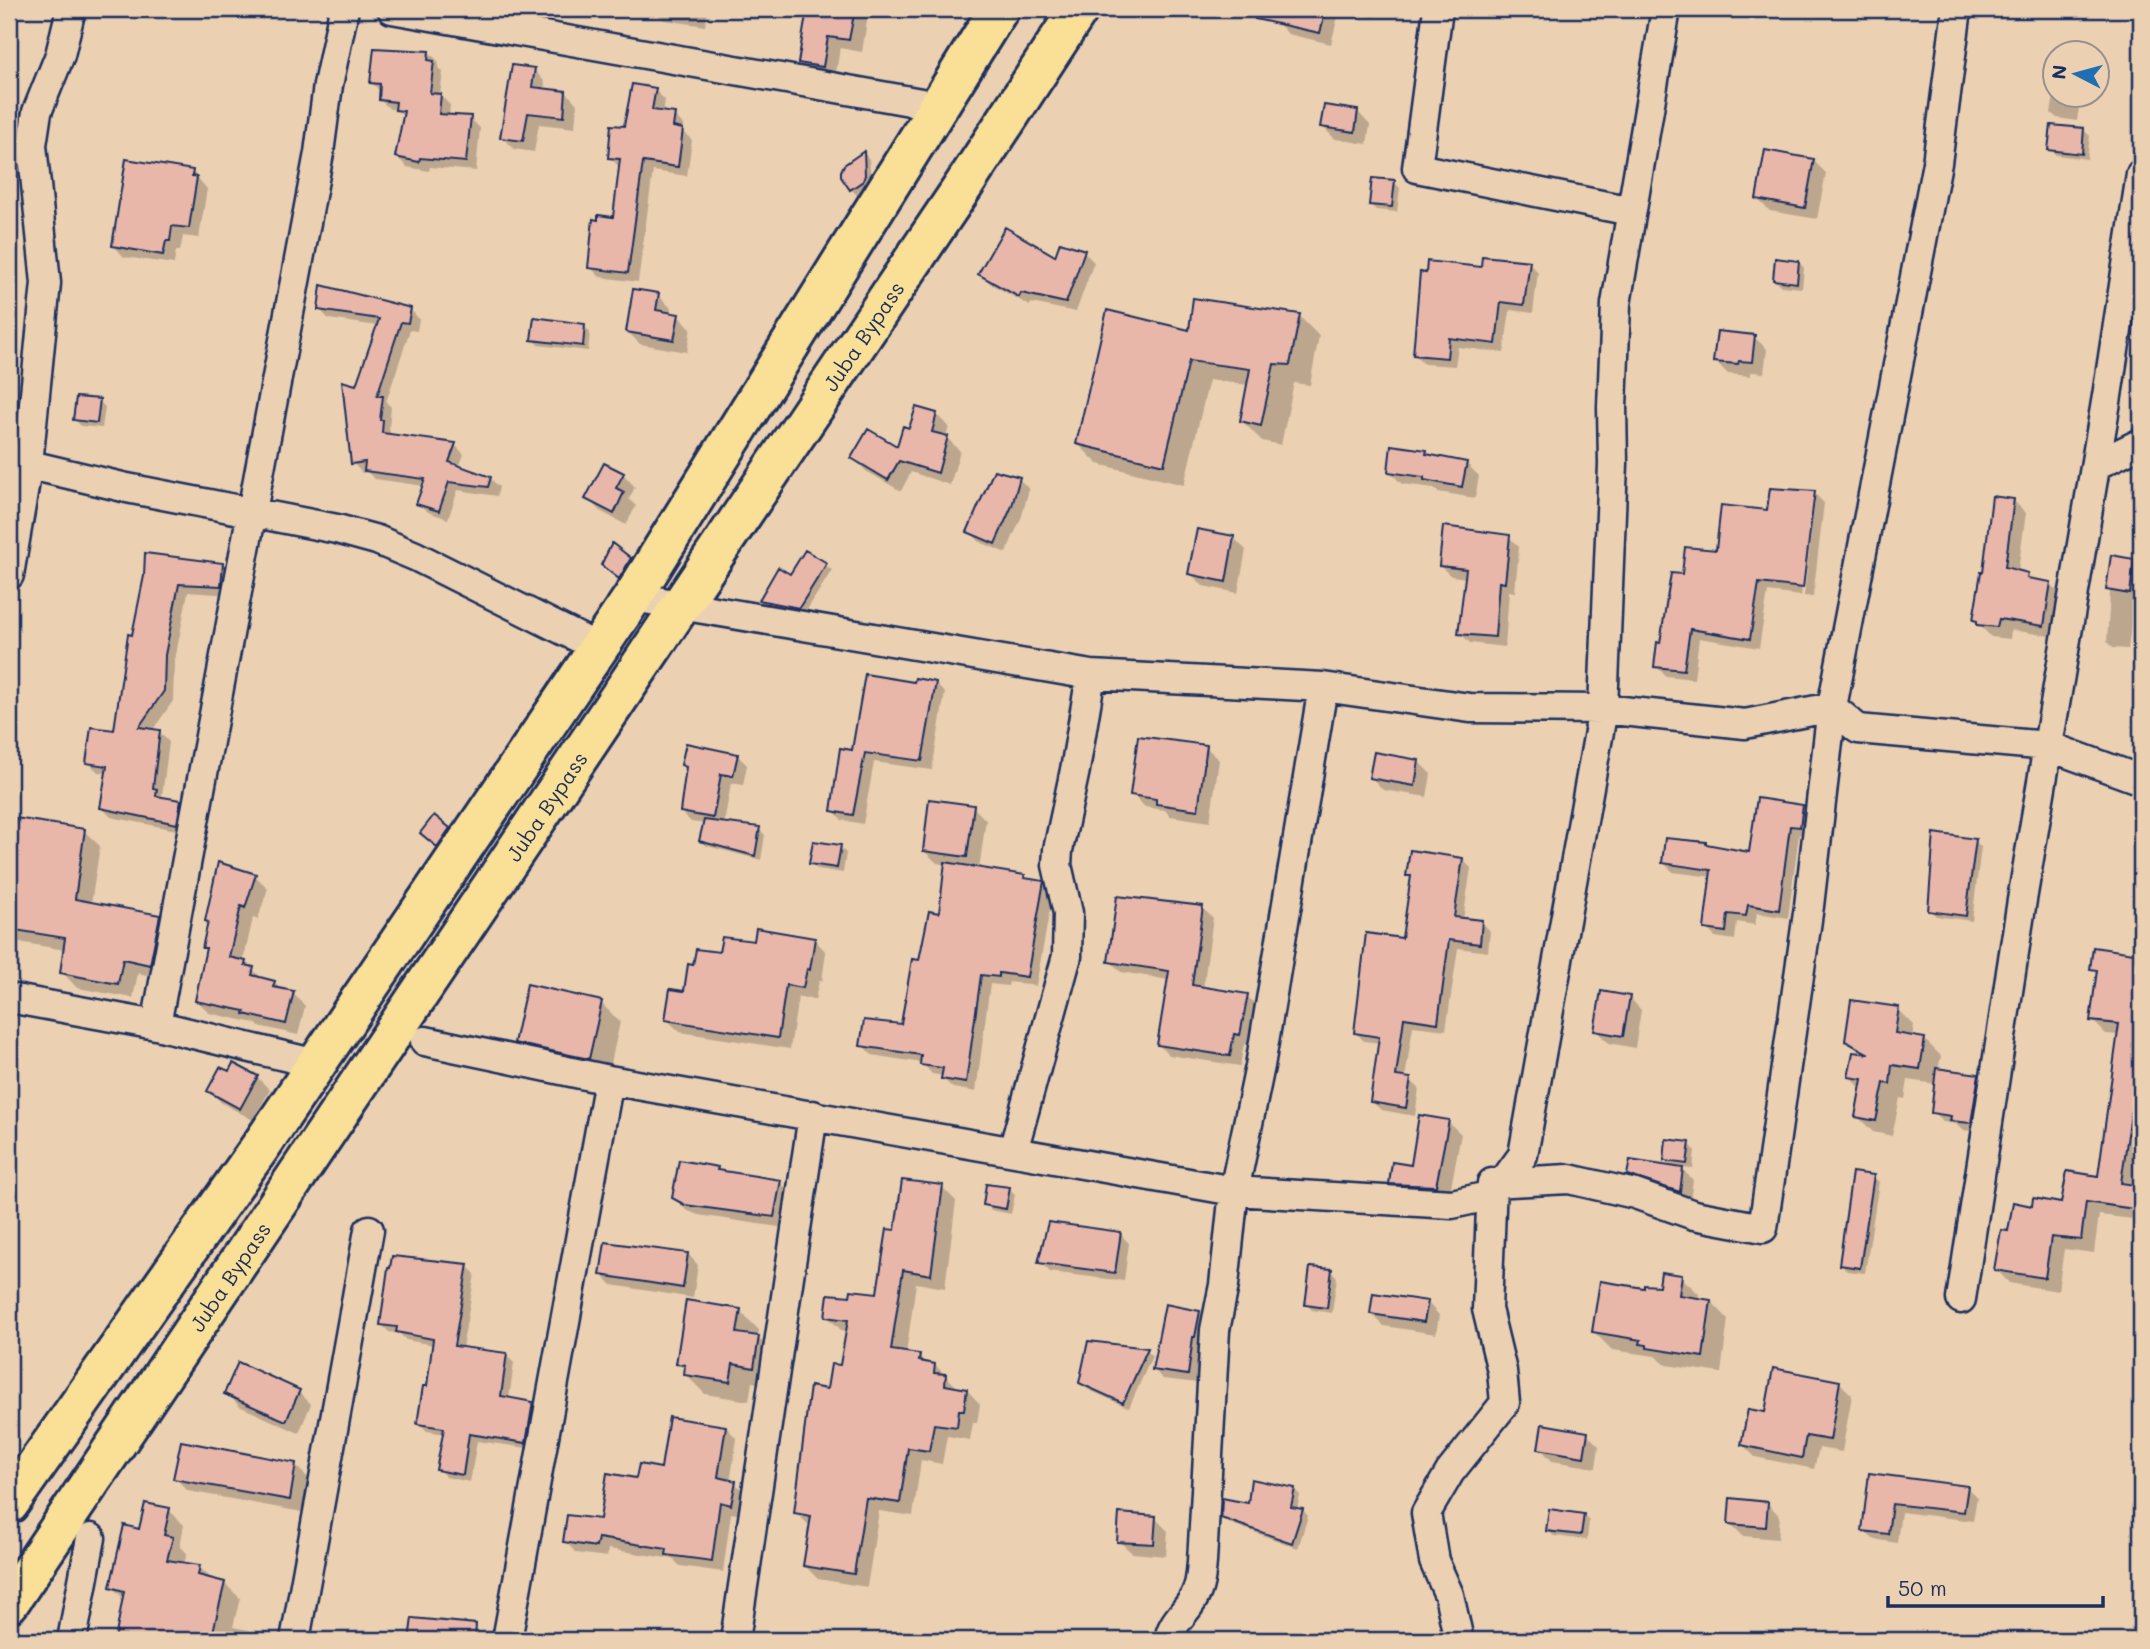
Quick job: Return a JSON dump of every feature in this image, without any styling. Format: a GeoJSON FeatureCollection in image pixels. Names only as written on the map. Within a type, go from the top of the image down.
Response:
{"type":"FeatureCollection","features":[{"type":"Feature","properties":{"kind":"main road"},"geometry":{"type":"LineString","coordinates":[[9,1504],[317,1064],[633,597],[999,9]]}},
{"type":"Feature","properties":{"kind":"main road","name":"Juba Bypass"},"geometry":{"type":"LineString","coordinates":[[9,1603],[949,208],[1079,9]]}},
{"type":"Feature","properties":{"kind":"street"},"geometry":{"type":"LineString","coordinates":[[9,575],[18,462],[46,283],[32,145],[37,112],[60,55],[71,9]]}},
{"type":"Feature","properties":{"kind":"street"},"geometry":{"type":"LineString","coordinates":[[156,1025],[344,9]]}},
{"type":"Feature","properties":{"kind":"street"},"geometry":{"type":"LineString","coordinates":[[392,9],[938,106]]}},
{"type":"Feature","properties":{"kind":"street"},"geometry":{"type":"LineString","coordinates":[[1438,9],[1417,168],[1631,211]]}},
{"type":"Feature","properties":{"kind":"street"},"geometry":{"type":"LineString","coordinates":[[425,1041],[609,1080],[1234,1191],[1452,1204],[1484,1197],[1507,1177],[1523,1155],[1603,709],[1614,464],[1612,407],[1616,304],[1666,9]]}},
{"type":"Feature","properties":{"kind":"street"},"geometry":{"type":"LineString","coordinates":[[1452,1204],[1492,1183],[1569,1179],[1635,1194],[1694,1215],[1763,1228],[1809,906],[1832,707],[1937,163],[1957,9]]}},
{"type":"Feature","properties":{"kind":"street"},"geometry":{"type":"LineString","coordinates":[[1961,1299],[2022,900],[2096,465],[2141,174]]}},
{"type":"Feature","properties":{"kind":"street"},"geometry":{"type":"LineString","coordinates":[[2096,465],[2141,443]]}},
{"type":"Feature","properties":{"kind":"street"},"geometry":{"type":"LineString","coordinates":[[18,462],[127,488],[337,529],[377,540],[415,556],[597,647]]}},
{"type":"Feature","properties":{"kind":"street"},"geometry":{"type":"LineString","coordinates":[[633,597],[1091,675],[1323,687],[1470,708],[1603,709],[1745,724],[1832,707]]}},
{"type":"Feature","properties":{"kind":"street"},"geometry":{"type":"LineString","coordinates":[[1013,1151],[1067,956],[1068,914],[1057,865],[1058,850],[1091,675]]}},
{"type":"Feature","properties":{"kind":"street"},"geometry":{"type":"LineString","coordinates":[[1169,1640],[1171,1628],[1198,1590],[1202,1562],[1215,1330],[1224,1285],[1234,1191],[1260,1066],[1323,687]]}},
{"type":"Feature","properties":{"kind":"street"},"geometry":{"type":"LineString","coordinates":[[1832,707],[1858,729],[2048,746],[2141,780]]}},
{"type":"Feature","properties":{"kind":"street"},"geometry":{"type":"LineString","coordinates":[[9,998],[156,1025],[317,1064]]}},
{"type":"Feature","properties":{"kind":"street"},"geometry":{"type":"LineString","coordinates":[[507,1640],[609,1080]]}},
{"type":"Feature","properties":{"kind":"street"},"geometry":{"type":"LineString","coordinates":[[735,1640],[813,1115]]}},
{"type":"Feature","properties":{"kind":"street"},"geometry":{"type":"LineString","coordinates":[[1459,1640],[1449,1595],[1434,1561],[1426,1513],[1450,1472],[1505,1403],[1502,1371],[1487,1309],[1492,1183]]}},
{"type":"Feature","properties":{"kind":"street"},"geometry":{"type":"LineString","coordinates":[[295,1640],[369,1230]]}},
{"type":"Feature","properties":{"kind":"street"},"geometry":{"type":"LineString","coordinates":[[72,1640],[91,1538]]}},
{"type":"Feature","properties":{"kind":"building"},"geometry":{"type":"Polygon","coordinates":[[[807,9],[855,9],[849,40],[828,37],[823,67],[798,63],[807,9]]]}},
{"type":"Feature","properties":{"kind":"building"},"geometry":{"type":"Polygon","coordinates":[[[1256,9],[1326,9],[1320,33],[1255,19],[1256,9]]]}},
{"type":"Feature","properties":{"kind":"building"},"geometry":{"type":"Polygon","coordinates":[[[374,48],[429,51],[428,60],[434,61],[430,93],[441,94],[439,114],[471,116],[466,162],[420,158],[419,162],[395,157],[404,111],[395,110],[396,102],[379,100],[380,84],[370,83],[374,48]]]}},
{"type":"Feature","properties":{"kind":"building"},"geometry":{"type":"Polygon","coordinates":[[[512,65],[535,68],[532,87],[566,91],[564,117],[528,113],[523,141],[500,138],[512,65]]]}},
{"type":"Feature","properties":{"kind":"building"},"geometry":{"type":"Polygon","coordinates":[[[632,84],[656,88],[652,110],[675,113],[673,127],[683,129],[678,167],[643,162],[628,273],[588,268],[593,219],[598,220],[598,215],[613,217],[620,159],[608,158],[611,125],[624,126],[632,84]]]}},
{"type":"Feature","properties":{"kind":"building"},"geometry":{"type":"Polygon","coordinates":[[[1324,105],[1358,110],[1355,132],[1320,127],[1324,105]]]}},
{"type":"Feature","properties":{"kind":"building"},"geometry":{"type":"Polygon","coordinates":[[[2051,125],[2084,128],[2082,154],[2048,150],[2051,125]]]}},
{"type":"Feature","properties":{"kind":"building"},"geometry":{"type":"Polygon","coordinates":[[[1765,150],[1814,159],[1805,208],[1756,199],[1765,150]]]}},
{"type":"Feature","properties":{"kind":"building"},"geometry":{"type":"Polygon","coordinates":[[[864,151],[863,181],[850,190],[841,177],[841,171],[844,165],[864,151]]]}},
{"type":"Feature","properties":{"kind":"building"},"geometry":{"type":"Polygon","coordinates":[[[126,159],[193,170],[192,176],[197,177],[189,228],[172,226],[170,241],[166,241],[163,255],[112,246],[126,159]]]}},
{"type":"Feature","properties":{"kind":"building"},"geometry":{"type":"Polygon","coordinates":[[[1372,178],[1395,180],[1392,207],[1369,205],[1372,178]]]}},
{"type":"Feature","properties":{"kind":"building"},"geometry":{"type":"Polygon","coordinates":[[[1005,227],[1055,256],[1060,242],[1085,250],[1066,303],[1021,293],[1019,297],[978,274],[1005,227]]]}},
{"type":"Feature","properties":{"kind":"building"},"geometry":{"type":"Polygon","coordinates":[[[1482,256],[1530,261],[1524,305],[1501,302],[1496,344],[1449,338],[1447,358],[1413,355],[1420,272],[1426,273],[1427,261],[1481,267],[1482,256]]]}},
{"type":"Feature","properties":{"kind":"building"},"geometry":{"type":"Polygon","coordinates":[[[1775,258],[1799,261],[1797,283],[1773,280],[1775,258]]]}},
{"type":"Feature","properties":{"kind":"building"},"geometry":{"type":"Polygon","coordinates":[[[321,285],[411,308],[408,323],[401,322],[377,396],[383,396],[380,420],[383,420],[382,433],[456,443],[449,462],[491,477],[488,487],[449,482],[439,511],[416,504],[425,479],[364,471],[365,462],[351,464],[342,381],[356,385],[379,319],[318,310],[321,285]]]}},
{"type":"Feature","properties":{"kind":"building"},"geometry":{"type":"Polygon","coordinates":[[[633,289],[659,293],[656,310],[679,314],[674,340],[626,332],[633,289]]]}},
{"type":"Feature","properties":{"kind":"building"},"geometry":{"type":"Polygon","coordinates":[[[1193,298],[1300,314],[1290,365],[1274,364],[1261,426],[1240,421],[1250,369],[1189,361],[1164,465],[1076,444],[1107,310],[1189,330],[1193,298]]]}},
{"type":"Feature","properties":{"kind":"building"},"geometry":{"type":"Polygon","coordinates":[[[534,317],[585,324],[583,346],[531,340],[534,317]]]}},
{"type":"Feature","properties":{"kind":"building"},"geometry":{"type":"Polygon","coordinates":[[[1717,331],[1755,335],[1752,362],[1713,362],[1717,331]]]}},
{"type":"Feature","properties":{"kind":"building"},"geometry":{"type":"Polygon","coordinates":[[[76,397],[100,399],[97,423],[73,420],[76,397]]]}},
{"type":"Feature","properties":{"kind":"building"},"geometry":{"type":"Polygon","coordinates":[[[916,407],[937,413],[932,432],[948,436],[938,473],[899,461],[888,480],[851,458],[868,429],[897,446],[903,426],[909,428],[916,407]]]}},
{"type":"Feature","properties":{"kind":"building"},"geometry":{"type":"Polygon","coordinates":[[[1391,445],[1427,450],[1426,454],[1467,462],[1462,487],[1424,480],[1424,477],[1388,472],[1391,445]]]}},
{"type":"Feature","properties":{"kind":"building"},"geometry":{"type":"Polygon","coordinates":[[[604,463],[624,473],[616,488],[624,492],[614,514],[585,499],[604,463]]]}},
{"type":"Feature","properties":{"kind":"building"},"geometry":{"type":"Polygon","coordinates":[[[994,470],[1020,477],[1012,506],[995,544],[967,532],[994,470]]]}},
{"type":"Feature","properties":{"kind":"building"},"geometry":{"type":"Polygon","coordinates":[[[1770,488],[1815,491],[1803,588],[1759,583],[1750,639],[1690,629],[1684,670],[1654,667],[1671,573],[1682,574],[1685,547],[1716,550],[1721,505],[1767,510],[1770,488]]]}},
{"type":"Feature","properties":{"kind":"building"},"geometry":{"type":"Polygon","coordinates":[[[1992,496],[2014,499],[2005,567],[2028,573],[2027,578],[2051,582],[2044,626],[1999,619],[1997,627],[1977,625],[1977,621],[1973,620],[1983,572],[1992,496]]]}},
{"type":"Feature","properties":{"kind":"building"},"geometry":{"type":"Polygon","coordinates":[[[1443,526],[1510,535],[1505,583],[1499,582],[1495,637],[1458,634],[1466,569],[1439,566],[1443,526]]]}},
{"type":"Feature","properties":{"kind":"building"},"geometry":{"type":"Polygon","coordinates":[[[1197,529],[1234,536],[1226,582],[1188,574],[1197,529]]]}},
{"type":"Feature","properties":{"kind":"building"},"geometry":{"type":"Polygon","coordinates":[[[612,543],[631,558],[619,579],[601,565],[612,543]]]}},
{"type":"Feature","properties":{"kind":"building"},"geometry":{"type":"Polygon","coordinates":[[[805,550],[827,563],[799,608],[759,600],[778,567],[790,574],[805,550]]]}},
{"type":"Feature","properties":{"kind":"building"},"geometry":{"type":"Polygon","coordinates":[[[145,553],[223,563],[221,586],[179,584],[165,655],[164,691],[139,727],[160,730],[153,788],[157,789],[156,796],[181,800],[177,824],[100,808],[107,766],[86,763],[91,727],[114,730],[128,634],[132,635],[144,576],[145,553]]]}},
{"type":"Feature","properties":{"kind":"building"},"geometry":{"type":"Polygon","coordinates":[[[2111,555],[2134,559],[2130,594],[2106,590],[2111,555]]]}},
{"type":"Feature","properties":{"kind":"building"},"geometry":{"type":"Polygon","coordinates":[[[865,674],[914,682],[915,678],[936,682],[922,761],[865,753],[853,815],[831,811],[840,748],[852,750],[865,674]]]}},
{"type":"Feature","properties":{"kind":"building"},"geometry":{"type":"Polygon","coordinates":[[[1138,736],[1207,745],[1198,810],[1156,804],[1156,799],[1130,795],[1138,736]]]}},
{"type":"Feature","properties":{"kind":"building"},"geometry":{"type":"Polygon","coordinates":[[[686,743],[738,754],[733,776],[721,774],[713,818],[680,812],[686,767],[681,765],[686,743]]]}},
{"type":"Feature","properties":{"kind":"building"},"geometry":{"type":"Polygon","coordinates":[[[1374,752],[1419,760],[1415,786],[1369,778],[1374,752]]]}},
{"type":"Feature","properties":{"kind":"building"},"geometry":{"type":"Polygon","coordinates":[[[1757,798],[1803,805],[1800,827],[1790,826],[1779,910],[1748,905],[1746,916],[1728,914],[1726,932],[1704,929],[1711,870],[1662,863],[1665,838],[1706,842],[1749,852],[1757,798]]]}},
{"type":"Feature","properties":{"kind":"building"},"geometry":{"type":"Polygon","coordinates":[[[929,799],[974,805],[967,857],[923,851],[929,799]]]}},
{"type":"Feature","properties":{"kind":"building"},"geometry":{"type":"Polygon","coordinates":[[[434,815],[450,828],[437,847],[420,833],[434,815]]]}},
{"type":"Feature","properties":{"kind":"building"},"geometry":{"type":"Polygon","coordinates":[[[16,818],[85,829],[75,899],[160,915],[150,965],[123,959],[118,984],[60,973],[65,938],[9,929],[9,836],[11,822],[16,822],[16,818]]]}},
{"type":"Feature","properties":{"kind":"building"},"geometry":{"type":"Polygon","coordinates":[[[704,820],[760,827],[755,856],[699,841],[704,820]]]}},
{"type":"Feature","properties":{"kind":"building"},"geometry":{"type":"Polygon","coordinates":[[[1934,833],[1976,839],[1966,916],[1928,911],[1934,833]]]}},
{"type":"Feature","properties":{"kind":"building"},"geometry":{"type":"Polygon","coordinates":[[[813,841],[841,845],[837,868],[809,864],[813,841]]]}},
{"type":"Feature","properties":{"kind":"building"},"geometry":{"type":"Polygon","coordinates":[[[1410,850],[1463,858],[1454,917],[1482,920],[1480,944],[1449,940],[1438,1023],[1404,1018],[1396,1076],[1411,1078],[1406,1108],[1370,1102],[1379,1037],[1354,1033],[1366,933],[1402,938],[1411,876],[1406,876],[1410,850]]]}},
{"type":"Feature","properties":{"kind":"building"},"geometry":{"type":"Polygon","coordinates":[[[218,862],[256,874],[245,908],[241,906],[229,957],[246,961],[245,965],[254,967],[252,975],[275,981],[273,987],[294,991],[286,1024],[244,1014],[245,1011],[195,1001],[206,948],[202,948],[208,922],[205,921],[218,862]]]}},
{"type":"Feature","properties":{"kind":"building"},"geometry":{"type":"Polygon","coordinates":[[[945,862],[1025,875],[1024,878],[1044,881],[1027,977],[999,973],[999,977],[981,975],[966,1083],[941,1079],[943,1068],[920,1065],[921,1055],[860,1046],[864,1020],[901,1024],[912,959],[919,960],[929,911],[939,913],[945,862]]]}},
{"type":"Feature","properties":{"kind":"building"},"geometry":{"type":"Polygon","coordinates":[[[1117,896],[1203,906],[1192,985],[1248,994],[1240,1035],[1234,1034],[1230,1056],[1157,1045],[1169,971],[1108,962],[1117,896]]]}},
{"type":"Feature","properties":{"kind":"building"},"geometry":{"type":"Polygon","coordinates":[[[756,928],[815,938],[810,970],[807,969],[803,988],[786,985],[778,1038],[665,1020],[670,989],[684,991],[688,964],[693,965],[696,949],[719,952],[722,937],[754,941],[756,928]]]}},
{"type":"Feature","properties":{"kind":"building"},"geometry":{"type":"Polygon","coordinates":[[[2093,947],[2141,954],[2141,1066],[2138,1065],[2121,1183],[2141,1186],[2141,1210],[2086,1202],[2081,1240],[2051,1237],[2045,1278],[1994,1270],[2001,1230],[2008,1231],[2013,1202],[2032,1206],[2033,1198],[2061,1203],[2067,1171],[2098,1176],[2119,1024],[2090,1021],[2097,970],[2090,969],[2093,947]]]}},
{"type":"Feature","properties":{"kind":"building"},"geometry":{"type":"Polygon","coordinates":[[[527,984],[602,1001],[589,1059],[514,1043],[527,984]]]}},
{"type":"Feature","properties":{"kind":"building"},"geometry":{"type":"Polygon","coordinates":[[[1601,991],[1630,996],[1623,1036],[1594,1031],[1601,991]]]}},
{"type":"Feature","properties":{"kind":"building"},"geometry":{"type":"Polygon","coordinates":[[[1851,1000],[1899,1007],[1895,1033],[1925,1038],[1920,1069],[1892,1065],[1890,1084],[1884,1083],[1876,1121],[1855,1117],[1862,1079],[1848,1077],[1853,1052],[1869,1054],[1845,1041],[1851,1000]]]}},
{"type":"Feature","properties":{"kind":"building"},"geometry":{"type":"Polygon","coordinates":[[[233,1063],[258,1076],[240,1109],[207,1091],[220,1067],[229,1071],[233,1063]]]}},
{"type":"Feature","properties":{"kind":"building"},"geometry":{"type":"Polygon","coordinates":[[[1936,1068],[1979,1074],[1971,1123],[1950,1121],[1951,1116],[1931,1113],[1936,1068]]]}},
{"type":"Feature","properties":{"kind":"building"},"geometry":{"type":"Polygon","coordinates":[[[1419,1115],[1449,1120],[1436,1186],[1389,1184],[1392,1162],[1411,1165],[1419,1115]]]}},
{"type":"Feature","properties":{"kind":"building"},"geometry":{"type":"Polygon","coordinates":[[[1666,1139],[1690,1142],[1687,1164],[1664,1161],[1666,1139]]]}},
{"type":"Feature","properties":{"kind":"building"},"geometry":{"type":"Polygon","coordinates":[[[679,1160],[718,1167],[717,1170],[781,1180],[774,1217],[685,1205],[672,1198],[679,1160]]]}},
{"type":"Feature","properties":{"kind":"building"},"geometry":{"type":"Polygon","coordinates":[[[1630,1160],[1683,1168],[1680,1192],[1627,1175],[1630,1160]]]}},
{"type":"Feature","properties":{"kind":"building"},"geometry":{"type":"Polygon","coordinates":[[[1852,1172],[1874,1175],[1860,1268],[1839,1265],[1852,1172]]]}},
{"type":"Feature","properties":{"kind":"building"},"geometry":{"type":"Polygon","coordinates":[[[902,1180],[943,1185],[931,1275],[903,1270],[891,1350],[920,1354],[919,1361],[935,1364],[934,1373],[946,1374],[945,1385],[967,1389],[964,1410],[959,1410],[957,1427],[934,1424],[929,1451],[908,1448],[900,1503],[866,1498],[854,1574],[803,1566],[811,1516],[794,1513],[810,1386],[827,1389],[831,1364],[840,1365],[848,1320],[825,1317],[828,1294],[850,1296],[851,1290],[877,1293],[887,1229],[895,1230],[902,1180]]]}},
{"type":"Feature","properties":{"kind":"building"},"geometry":{"type":"Polygon","coordinates":[[[986,1184],[1010,1187],[1006,1209],[983,1205],[986,1184]]]}},
{"type":"Feature","properties":{"kind":"building"},"geometry":{"type":"Polygon","coordinates":[[[1048,1222],[1121,1232],[1115,1273],[1038,1263],[1048,1222]]]}},
{"type":"Feature","properties":{"kind":"building"},"geometry":{"type":"Polygon","coordinates":[[[605,1242],[688,1253],[683,1288],[600,1275],[605,1242]]]}},
{"type":"Feature","properties":{"kind":"building"},"geometry":{"type":"Polygon","coordinates":[[[392,1256],[468,1264],[454,1346],[507,1353],[501,1396],[533,1402],[526,1443],[469,1434],[463,1475],[436,1470],[444,1428],[417,1424],[423,1386],[427,1386],[433,1339],[396,1332],[397,1327],[380,1325],[392,1256]]]}},
{"type":"Feature","properties":{"kind":"building"},"geometry":{"type":"Polygon","coordinates":[[[1310,1267],[1332,1269],[1327,1308],[1305,1305],[1310,1267]]]}},
{"type":"Feature","properties":{"kind":"building"},"geometry":{"type":"Polygon","coordinates":[[[1661,1272],[1682,1275],[1679,1295],[1711,1300],[1703,1357],[1647,1348],[1647,1345],[1640,1344],[1641,1340],[1592,1332],[1600,1281],[1644,1288],[1644,1285],[1659,1286],[1661,1272]]]}},
{"type":"Feature","properties":{"kind":"building"},"geometry":{"type":"Polygon","coordinates":[[[1373,1293],[1428,1301],[1424,1322],[1370,1314],[1373,1293]]]}},
{"type":"Feature","properties":{"kind":"building"},"geometry":{"type":"Polygon","coordinates":[[[686,1300],[741,1309],[737,1333],[759,1336],[754,1368],[733,1364],[730,1382],[684,1375],[685,1365],[676,1364],[686,1300]]]}},
{"type":"Feature","properties":{"kind":"building"},"geometry":{"type":"Polygon","coordinates":[[[1165,1304],[1200,1311],[1188,1375],[1152,1370],[1165,1304]]]}},
{"type":"Feature","properties":{"kind":"building"},"geometry":{"type":"Polygon","coordinates":[[[1088,1341],[1148,1348],[1123,1403],[1079,1383],[1088,1341]]]}},
{"type":"Feature","properties":{"kind":"building"},"geometry":{"type":"Polygon","coordinates":[[[238,1362],[300,1390],[286,1421],[224,1394],[238,1362]]]}},
{"type":"Feature","properties":{"kind":"building"},"geometry":{"type":"Polygon","coordinates":[[[1773,1368],[1840,1381],[1830,1440],[1806,1436],[1802,1458],[1741,1445],[1748,1409],[1765,1412],[1773,1368]]]}},
{"type":"Feature","properties":{"kind":"building"},"geometry":{"type":"Polygon","coordinates":[[[669,1417],[726,1426],[718,1477],[736,1481],[731,1505],[720,1502],[712,1561],[666,1555],[667,1549],[598,1538],[596,1547],[563,1542],[567,1515],[600,1519],[607,1473],[636,1478],[639,1464],[661,1468],[669,1417]]]}},
{"type":"Feature","properties":{"kind":"building"},"geometry":{"type":"Polygon","coordinates":[[[1542,1424],[1588,1432],[1584,1457],[1538,1449],[1542,1424]]]}},
{"type":"Feature","properties":{"kind":"building"},"geometry":{"type":"Polygon","coordinates":[[[181,1441],[296,1463],[290,1500],[173,1479],[181,1441]]]}},
{"type":"Feature","properties":{"kind":"building"},"geometry":{"type":"Polygon","coordinates":[[[1869,1473],[1968,1486],[1964,1512],[1892,1504],[1888,1534],[1862,1531],[1869,1473]]]}},
{"type":"Feature","properties":{"kind":"building"},"geometry":{"type":"Polygon","coordinates":[[[1251,1479],[1295,1488],[1291,1507],[1303,1509],[1292,1543],[1221,1518],[1222,1498],[1248,1503],[1251,1479]]]}},
{"type":"Feature","properties":{"kind":"building"},"geometry":{"type":"Polygon","coordinates":[[[1730,1498],[1768,1502],[1766,1527],[1728,1524],[1730,1498]]]}},
{"type":"Feature","properties":{"kind":"building"},"geometry":{"type":"Polygon","coordinates":[[[145,1503],[170,1508],[164,1535],[173,1537],[167,1560],[200,1565],[198,1575],[225,1582],[211,1640],[115,1640],[124,1591],[110,1587],[124,1525],[139,1529],[145,1503]]]}},
{"type":"Feature","properties":{"kind":"building"},"geometry":{"type":"Polygon","coordinates":[[[1549,1509],[1584,1514],[1581,1535],[1546,1531],[1549,1509]]]}},
{"type":"Feature","properties":{"kind":"building"},"geometry":{"type":"Polygon","coordinates":[[[1119,1513],[1156,1516],[1154,1544],[1117,1542],[1119,1513]]]}},
{"type":"Feature","properties":{"kind":"building"},"geometry":{"type":"Polygon","coordinates":[[[412,1618],[476,1624],[475,1640],[409,1640],[412,1618]]]}}]}
